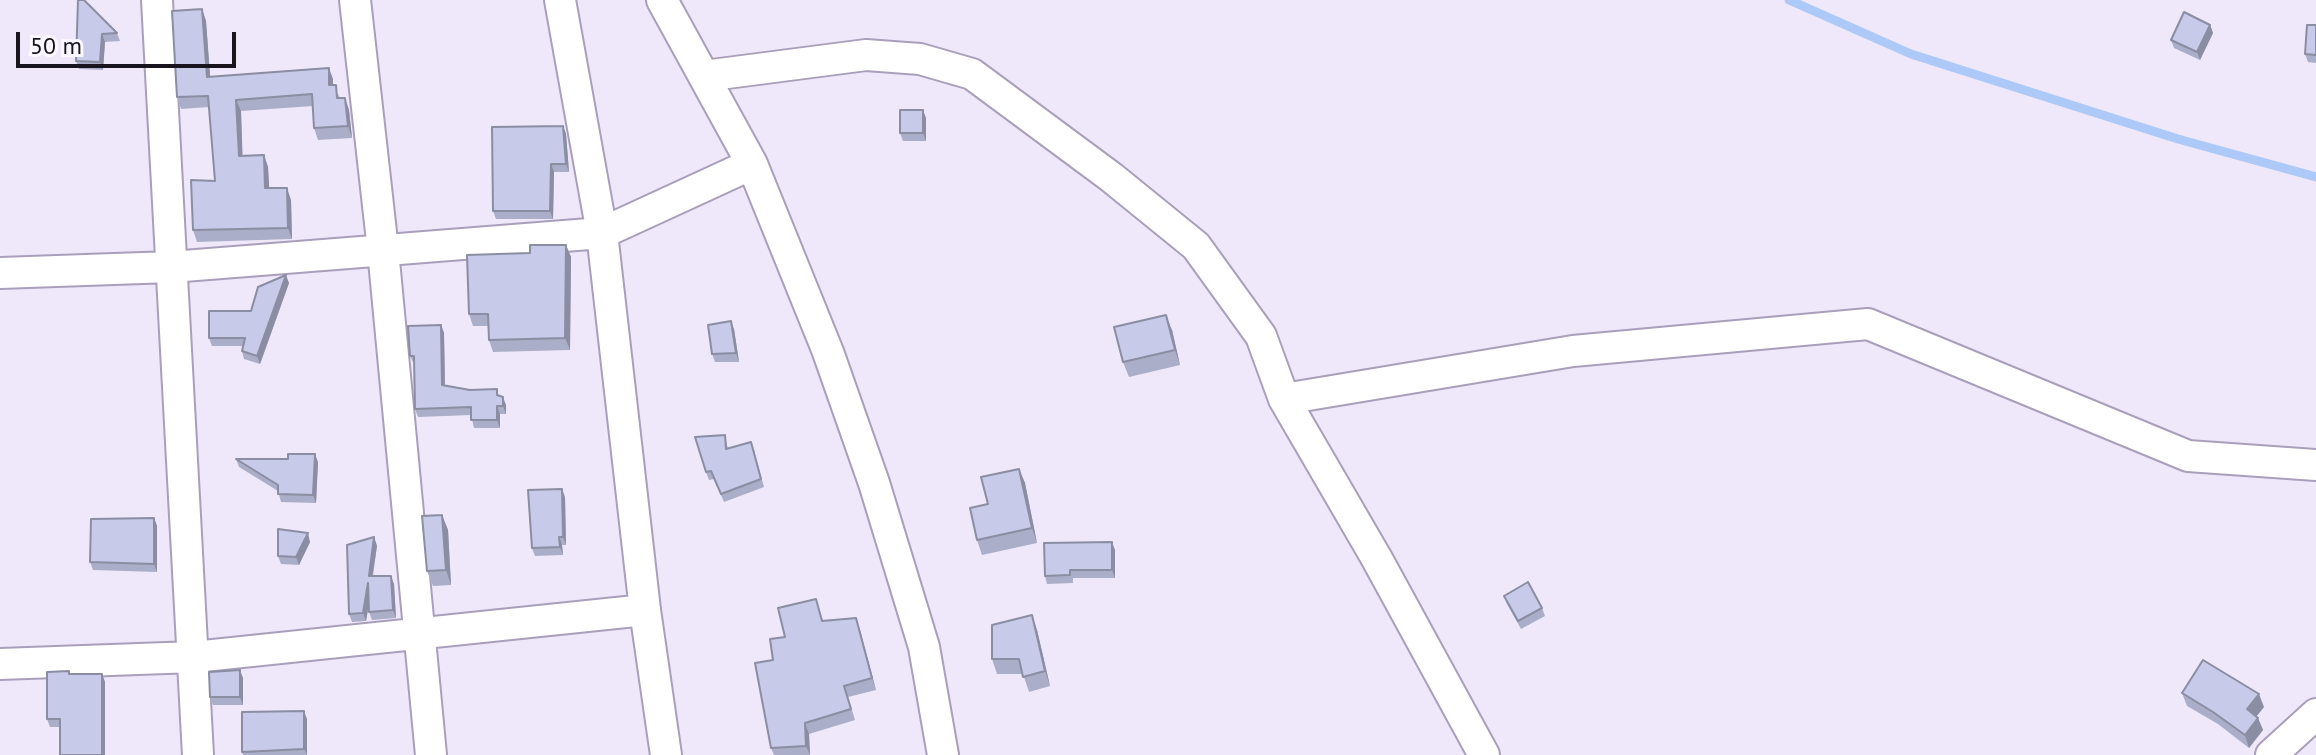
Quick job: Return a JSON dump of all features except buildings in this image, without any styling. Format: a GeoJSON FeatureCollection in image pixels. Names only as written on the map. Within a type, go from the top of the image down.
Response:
{"type":"FeatureCollection","features":[{"type":"Feature","properties":{"kind":"street"},"geometry":{"type":"LineString","coordinates":[[157,0],[198,755]]}},
{"type":"Feature","properties":{"kind":"street"},"geometry":{"type":"LineString","coordinates":[[355,0],[383,250],[431,755]]}},
{"type":"Feature","properties":{"kind":"street"},"geometry":{"type":"LineString","coordinates":[[560,0],[602,233],[645,610],[666,755]]}},
{"type":"Feature","properties":{"kind":"street"},"geometry":{"type":"LineString","coordinates":[[662,0],[752,164],[828,352],[874,483],[924,647],[943,755]]}},
{"type":"Feature","properties":{"kind":"street"},"geometry":{"type":"LineString","coordinates":[[704,76],[866,55],[920,59],[972,74],[1111,177],[1196,246],[1261,336],[1284,399],[1377,559],[1480,754]]}},
{"type":"Feature","properties":{"kind":"street"},"geometry":{"type":"LineString","coordinates":[[0,273],[171,267],[602,233],[752,164]]}},
{"type":"Feature","properties":{"kind":"street"},"geometry":{"type":"LineString","coordinates":[[1284,399],[1573,351],[1868,324],[2188,456],[2316,465]]}},
{"type":"Feature","properties":{"kind":"street"},"geometry":{"type":"LineString","coordinates":[[0,664],[194,657],[645,610]]}},
{"type":"Feature","properties":{"kind":"street"},"geometry":{"type":"LineString","coordinates":[[2271,755],[2316,714]]}},
{"type":"Feature","properties":{"kind":"waterway"},"geometry":{"type":"LineString","coordinates":[[1789,0],[1911,54],[2178,139],[2316,177]]}}]}
